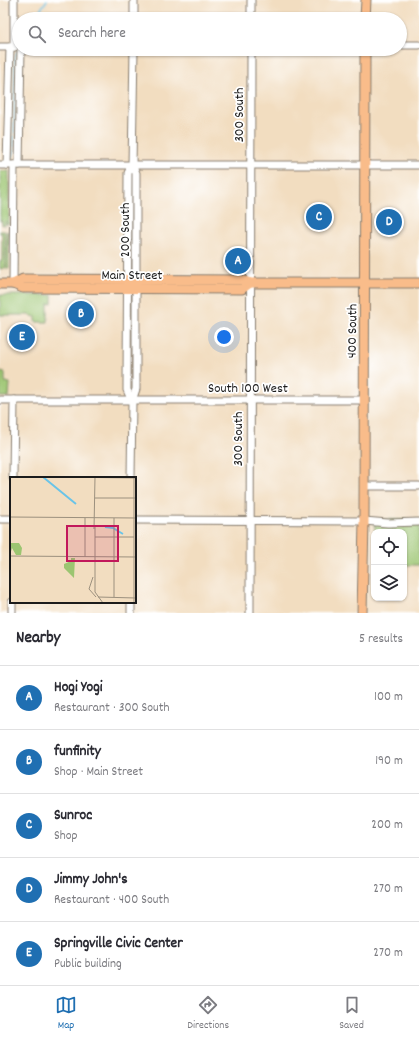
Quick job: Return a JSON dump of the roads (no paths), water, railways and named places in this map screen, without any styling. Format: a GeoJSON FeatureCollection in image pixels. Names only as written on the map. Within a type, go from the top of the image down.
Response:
{"type":"FeatureCollection","features":[{"type":"Feature","properties":{"kind":"main road"},"geometry":{"type":"LineString","coordinates":[[365,12],[366,0]]}},
{"type":"Feature","properties":{"kind":"main road","name":"400 South"},"geometry":{"type":"LineString","coordinates":[[362,613],[364,521],[365,56]]}},
{"type":"Feature","properties":{"kind":"main road","name":"Main Street"},"geometry":{"type":"LineString","coordinates":[[0,284],[14,284],[23,288],[133,284],[242,289],[250,283],[415,283]]}},
{"type":"Feature","properties":{"kind":"street"},"geometry":{"type":"LineString","coordinates":[[14,0],[15,12]]}},
{"type":"Feature","properties":{"kind":"street"},"geometry":{"type":"LineString","coordinates":[[134,0],[134,12]]}},
{"type":"Feature","properties":{"kind":"street"},"geometry":{"type":"LineString","coordinates":[[251,0],[251,12]]}},
{"type":"Feature","properties":{"kind":"street"},"geometry":{"type":"LineString","coordinates":[[407,45],[419,45]]}},
{"type":"Feature","properties":{"kind":"street"},"geometry":{"type":"LineString","coordinates":[[0,47],[12,47]]}},
{"type":"Feature","properties":{"kind":"street"},"geometry":{"type":"LineString","coordinates":[[14,284],[10,165],[16,56]]}},
{"type":"Feature","properties":{"kind":"street"},"geometry":{"type":"LineString","coordinates":[[10,165],[16,56]]}},
{"type":"Feature","properties":{"kind":"street","name":"200 South"},"geometry":{"type":"LineString","coordinates":[[131,477],[132,401],[127,390],[133,284],[128,173],[132,165],[134,56]]}},
{"type":"Feature","properties":{"kind":"street","name":"300 South"},"geometry":{"type":"LineString","coordinates":[[250,613],[251,56]]}},
{"type":"Feature","properties":{"kind":"street"},"geometry":{"type":"LineString","coordinates":[[10,165],[419,165]]}},
{"type":"Feature","properties":{"kind":"street","name":"South 100 West"},"geometry":{"type":"LineString","coordinates":[[0,400],[364,400]]}},
{"type":"Feature","properties":{"kind":"street"},"geometry":{"type":"LineString","coordinates":[[13,477],[14,400]]}},
{"type":"Feature","properties":{"kind":"street"},"geometry":{"type":"LineString","coordinates":[[364,486],[419,486]]}},
{"type":"Feature","properties":{"kind":"street"},"geometry":{"type":"LineString","coordinates":[[136,520],[364,521],[388,523],[419,522]]}},
{"type":"Feature","properties":{"kind":"waterway"},"geometry":{"type":"LineString","coordinates":[[39,12],[47,0]]}},
{"type":"Feature","properties":{"kind":"waterway"},"geometry":{"type":"LineString","coordinates":[[11,158],[14,149],[15,56]]}},
{"type":"Feature","properties":{"kind":"place","name":"Sunroc"},"geometry":{"type":"Point","coordinates":[319,217]}},
{"type":"Feature","properties":{"kind":"place","name":"Jimmy John's"},"geometry":{"type":"Point","coordinates":[389,222]}},
{"type":"Feature","properties":{"kind":"place","name":"Hogi Yogi"},"geometry":{"type":"Point","coordinates":[238,261]}},
{"type":"Feature","properties":{"kind":"place","name":"funfinity"},"geometry":{"type":"Point","coordinates":[81,314]}},
{"type":"Feature","properties":{"kind":"place","name":"Springville Civic Center"},"geometry":{"type":"Point","coordinates":[22,337]}}]}
